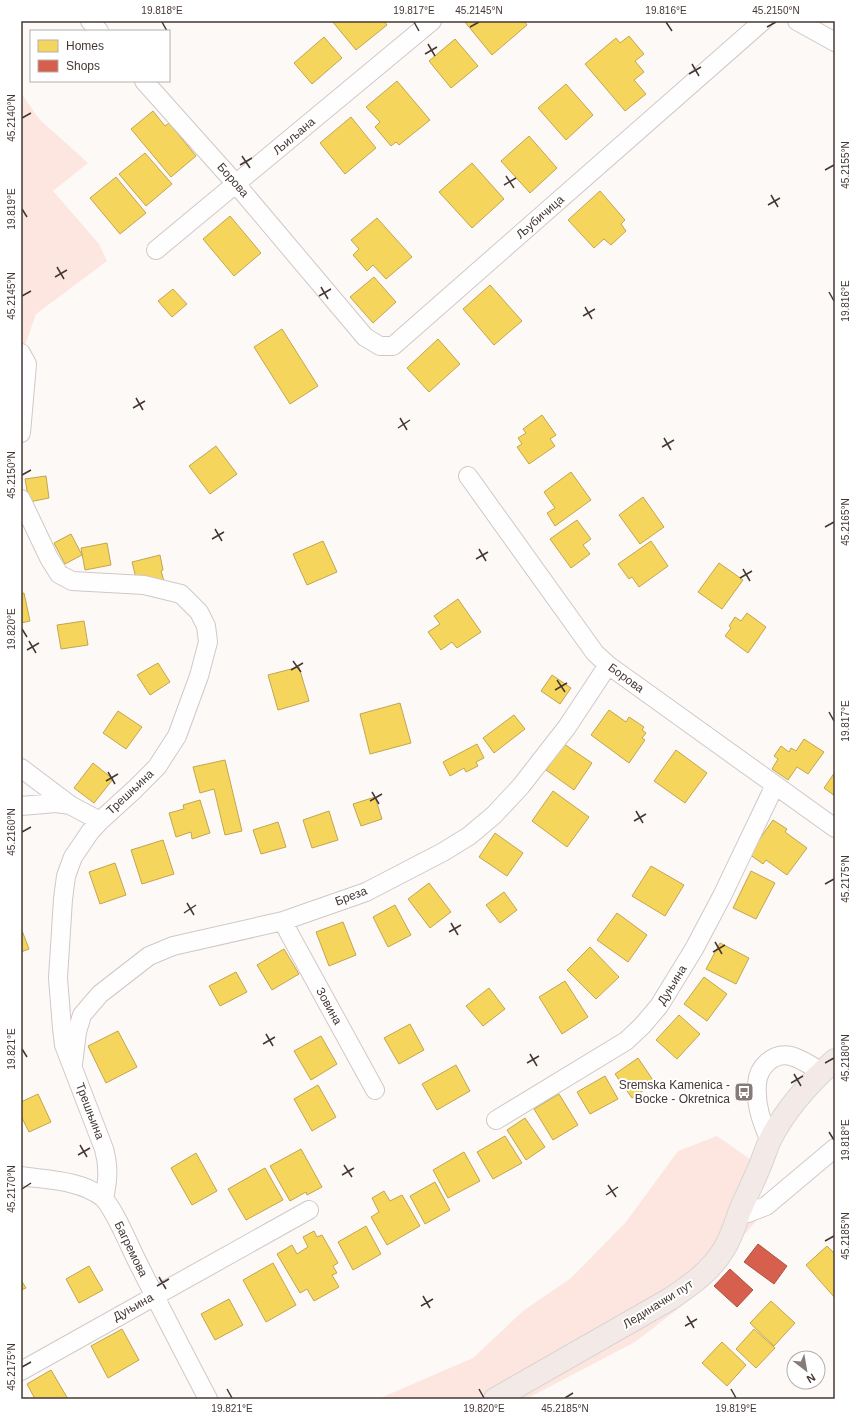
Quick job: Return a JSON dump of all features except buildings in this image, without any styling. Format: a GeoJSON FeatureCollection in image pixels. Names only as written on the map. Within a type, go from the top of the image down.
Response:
{"type":"FeatureCollection","features":[{"type":"Feature","properties":{"kind":"main road","name":"Лединачки пут"},"geometry":{"type":"LineString","coordinates":[[495,1399],[613,1332],[687,1287],[702,1276],[724,1250],[770,1141],[788,1111],[798,1096],[828,1066]]}},
{"type":"Feature","properties":{"kind":"street"},"geometry":{"type":"LineString","coordinates":[[90,21],[98,30]]}},
{"type":"Feature","properties":{"kind":"street","name":"Љиљана"},"geometry":{"type":"LineString","coordinates":[[156,250],[432,21]]}},
{"type":"Feature","properties":{"kind":"street","name":"Љубичица"},"geometry":{"type":"LineString","coordinates":[[319,282],[365,337],[380,346],[393,346],[763,21]]}},
{"type":"Feature","properties":{"kind":"street"},"geometry":{"type":"LineString","coordinates":[[797,21],[835,42]]}},
{"type":"Feature","properties":{"kind":"street","name":"Борова"},"geometry":{"type":"LineString","coordinates":[[145,82],[236,184],[319,282]]}},
{"type":"Feature","properties":{"kind":"street"},"geometry":{"type":"LineString","coordinates":[[21,353],[27,364],[21,433]]}},
{"type":"Feature","properties":{"kind":"street","name":"Борова"},"geometry":{"type":"LineString","coordinates":[[468,476],[595,653],[608,665],[835,828]]}},
{"type":"Feature","properties":{"kind":"street","name":"Трешњина"},"geometry":{"type":"LineString","coordinates":[[21,499],[59,574],[72,581],[144,585],[181,594],[199,612],[206,626],[208,642],[198,676],[176,736],[157,767],[90,832],[74,857],[66,876],[58,978],[60,1012],[64,1045],[108,1164],[107,1185],[104,1199]]}},
{"type":"Feature","properties":{"kind":"street","name":"Бреза"},"geometry":{"type":"LineString","coordinates":[[73,1067],[77,1032],[82,1015],[100,994],[149,956],[173,946],[283,921],[366,892],[469,836],[494,816],[521,786],[566,727],[608,665]]}},
{"type":"Feature","properties":{"kind":"street"},"geometry":{"type":"LineString","coordinates":[[21,768],[70,805],[100,821]]}},
{"type":"Feature","properties":{"kind":"street","name":"Дуњина"},"geometry":{"type":"LineString","coordinates":[[496,1120],[626,1041],[660,1006],[694,949],[722,896],[775,785]]}},
{"type":"Feature","properties":{"kind":"street"},"geometry":{"type":"LineString","coordinates":[[21,806],[56,803],[70,805]]}},
{"type":"Feature","properties":{"kind":"street","name":"Зовина"},"geometry":{"type":"LineString","coordinates":[[283,921],[375,1090]]}},
{"type":"Feature","properties":{"kind":"street"},"geometry":{"type":"LineString","coordinates":[[770,1141],[758,1110],[757,1084],[760,1071],[768,1060],[778,1056],[790,1056],[808,1063],[828,1066]]}},
{"type":"Feature","properties":{"kind":"street"},"geometry":{"type":"LineString","coordinates":[[739,1214],[753,1212],[766,1206],[835,1148]]}},
{"type":"Feature","properties":{"kind":"street","name":"Багремова"},"geometry":{"type":"LineString","coordinates":[[21,1176],[65,1182],[92,1190],[104,1199],[113,1212],[154,1296],[208,1399]]}},
{"type":"Feature","properties":{"kind":"street","name":"Дуњина"},"geometry":{"type":"LineString","coordinates":[[21,1371],[309,1210]]}},
{"type":"Feature","properties":{"kind":"shaded area"},"geometry":{"type":"Polygon","coordinates":[[[21,93],[39,119],[88,163],[53,191],[99,244],[107,261],[36,314],[21,357],[21,93]]]}},
{"type":"Feature","properties":{"kind":"shaded area"},"geometry":{"type":"Polygon","coordinates":[[[717,1136],[750,1159],[736,1209],[757,1220],[683,1305],[635,1342],[526,1399],[378,1399],[473,1358],[523,1311],[571,1278],[626,1222],[678,1151],[717,1136]]]}},
{"type":"Feature","properties":{"kind":"place","name":"Sremska Kamenica - Bocke - Okretnica"},"geometry":{"type":"Point","coordinates":[744,1092]}}]}
